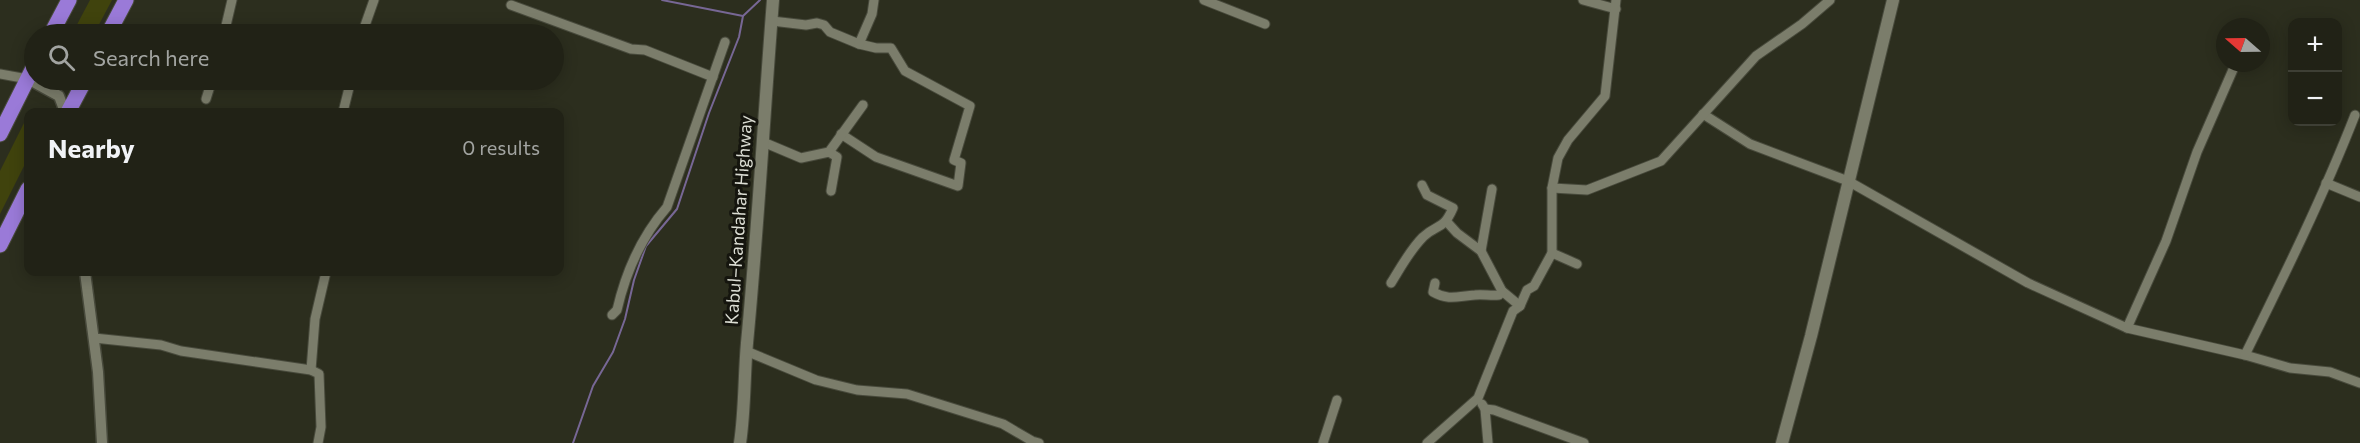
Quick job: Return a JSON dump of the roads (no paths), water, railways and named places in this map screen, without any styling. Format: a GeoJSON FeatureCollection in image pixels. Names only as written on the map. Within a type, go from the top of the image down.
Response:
{"type":"FeatureCollection","features":[{"type":"Feature","properties":{"kind":"highway"},"geometry":{"type":"LineString","coordinates":[[56,24],[69,0]]}},
{"type":"Feature","properties":{"kind":"highway"},"geometry":{"type":"LineString","coordinates":[[113,24],[126,0]]}},
{"type":"Feature","properties":{"kind":"highway"},"geometry":{"type":"LineString","coordinates":[[0,134],[24,87]]}},
{"type":"Feature","properties":{"kind":"highway"},"geometry":{"type":"LineString","coordinates":[[68,108],[79,90]]}},
{"type":"Feature","properties":{"kind":"highway"},"geometry":{"type":"LineString","coordinates":[[0,245],[24,197]]}},
{"type":"Feature","properties":{"kind":"main road","name":"Kabul–Kandahar Highway"},"geometry":{"type":"LineString","coordinates":[[740,443],[773,0]]}},
{"type":"Feature","properties":{"kind":"main road"},"geometry":{"type":"LineString","coordinates":[[1782,443],[1893,0]]}},
{"type":"Feature","properties":{"kind":"street"},"geometry":{"type":"LineString","coordinates":[[226,24],[232,0]]}},
{"type":"Feature","properties":{"kind":"street"},"geometry":{"type":"LineString","coordinates":[[366,24],[374,0]]}},
{"type":"Feature","properties":{"kind":"street"},"geometry":{"type":"LineString","coordinates":[[859,44],[872,14],[874,0]]}},
{"type":"Feature","properties":{"kind":"street"},"geometry":{"type":"LineString","coordinates":[[1204,0],[1265,24]]}},
{"type":"Feature","properties":{"kind":"street"},"geometry":{"type":"LineString","coordinates":[[1427,443],[1478,398],[1513,311],[1520,306],[1527,290],[1534,286],[1552,253],[1552,188],[1558,158],[1568,140],[1605,96],[1616,4],[1583,0]]}},
{"type":"Feature","properties":{"kind":"street"},"geometry":{"type":"LineString","coordinates":[[1552,188],[1587,190],[1661,161],[1756,56],[1802,24],[1830,0]]}},
{"type":"Feature","properties":{"kind":"street"},"geometry":{"type":"LineString","coordinates":[[511,5],[563,24]]}},
{"type":"Feature","properties":{"kind":"street"},"geometry":{"type":"LineString","coordinates":[[772,21],[806,25],[817,23],[824,25],[830,32],[859,44],[876,48],[891,48],[905,71],[970,106],[954,159],[961,163],[958,186],[876,157],[841,134]]}},
{"type":"Feature","properties":{"kind":"street"},"geometry":{"type":"LineString","coordinates":[[564,24],[631,49],[645,50],[713,77]]}},
{"type":"Feature","properties":{"kind":"street"},"geometry":{"type":"LineString","coordinates":[[612,315],[617,310],[623,280],[630,264],[655,221],[667,207],[725,42]]}},
{"type":"Feature","properties":{"kind":"street"},"geometry":{"type":"LineString","coordinates":[[2127,328],[2166,241],[2197,152],[2232,72]]}},
{"type":"Feature","properties":{"kind":"street"},"geometry":{"type":"LineString","coordinates":[[0,74],[24,73]]}},
{"type":"Feature","properties":{"kind":"street"},"geometry":{"type":"LineString","coordinates":[[52,90],[59,96],[64,108]]}},
{"type":"Feature","properties":{"kind":"street"},"geometry":{"type":"LineString","coordinates":[[206,99],[209,90]]}},
{"type":"Feature","properties":{"kind":"street"},"geometry":{"type":"LineString","coordinates":[[344,108],[348,90]]}},
{"type":"Feature","properties":{"kind":"street"},"geometry":{"type":"LineString","coordinates":[[829,152],[864,105]]}},
{"type":"Feature","properties":{"kind":"street"},"geometry":{"type":"LineString","coordinates":[[1703,114],[1750,144],[1848,181],[2028,283],[2127,328],[2290,368],[2330,372],[2360,384]]}},
{"type":"Feature","properties":{"kind":"street"},"geometry":{"type":"LineString","coordinates":[[2244,355],[2284,276],[2355,115]]}},
{"type":"Feature","properties":{"kind":"street"},"geometry":{"type":"LineString","coordinates":[[763,142],[801,158],[829,152],[837,157],[831,191]]}},
{"type":"Feature","properties":{"kind":"street"},"geometry":{"type":"LineString","coordinates":[[2326,183],[2360,197]]}},
{"type":"Feature","properties":{"kind":"street"},"geometry":{"type":"LineString","coordinates":[[1391,283],[1413,249],[1425,235],[1446,222],[1453,208],[1427,195],[1422,185]]}},
{"type":"Feature","properties":{"kind":"street"},"geometry":{"type":"LineString","coordinates":[[1480,252],[1492,189]]}},
{"type":"Feature","properties":{"kind":"street"},"geometry":{"type":"LineString","coordinates":[[1446,222],[1480,252],[1502,291],[1520,306]]}},
{"type":"Feature","properties":{"kind":"street"},"geometry":{"type":"LineString","coordinates":[[1552,253],[1577,264]]}},
{"type":"Feature","properties":{"kind":"street"},"geometry":{"type":"LineString","coordinates":[[86,276],[98,372],[102,443]]}},
{"type":"Feature","properties":{"kind":"street"},"geometry":{"type":"LineString","coordinates":[[311,370],[315,319],[325,276]]}},
{"type":"Feature","properties":{"kind":"street"},"geometry":{"type":"LineString","coordinates":[[1435,283],[1433,292],[1452,299],[1473,295],[1495,296],[1502,291]]}},
{"type":"Feature","properties":{"kind":"street"},"geometry":{"type":"LineString","coordinates":[[94,338],[161,345],[181,351],[311,370],[319,374],[321,427],[318,443]]}},
{"type":"Feature","properties":{"kind":"street"},"geometry":{"type":"LineString","coordinates":[[746,351],[816,380],[857,390],[907,394],[1003,424],[1032,441],[1040,443]]}},
{"type":"Feature","properties":{"kind":"street"},"geometry":{"type":"LineString","coordinates":[[1478,398],[1485,409],[1488,443]]}},
{"type":"Feature","properties":{"kind":"street"},"geometry":{"type":"LineString","coordinates":[[1323,443],[1337,400]]}},
{"type":"Feature","properties":{"kind":"street"},"geometry":{"type":"LineString","coordinates":[[1485,409],[1494,410],[1584,443]]}},
{"type":"Feature","properties":{"kind":"waterway"},"geometry":{"type":"LineString","coordinates":[[662,0],[743,16]]}},
{"type":"Feature","properties":{"kind":"waterway"},"geometry":{"type":"LineString","coordinates":[[573,443],[593,386],[613,352],[646,246],[677,209],[709,113],[739,37],[743,16],[760,0]]}}]}
